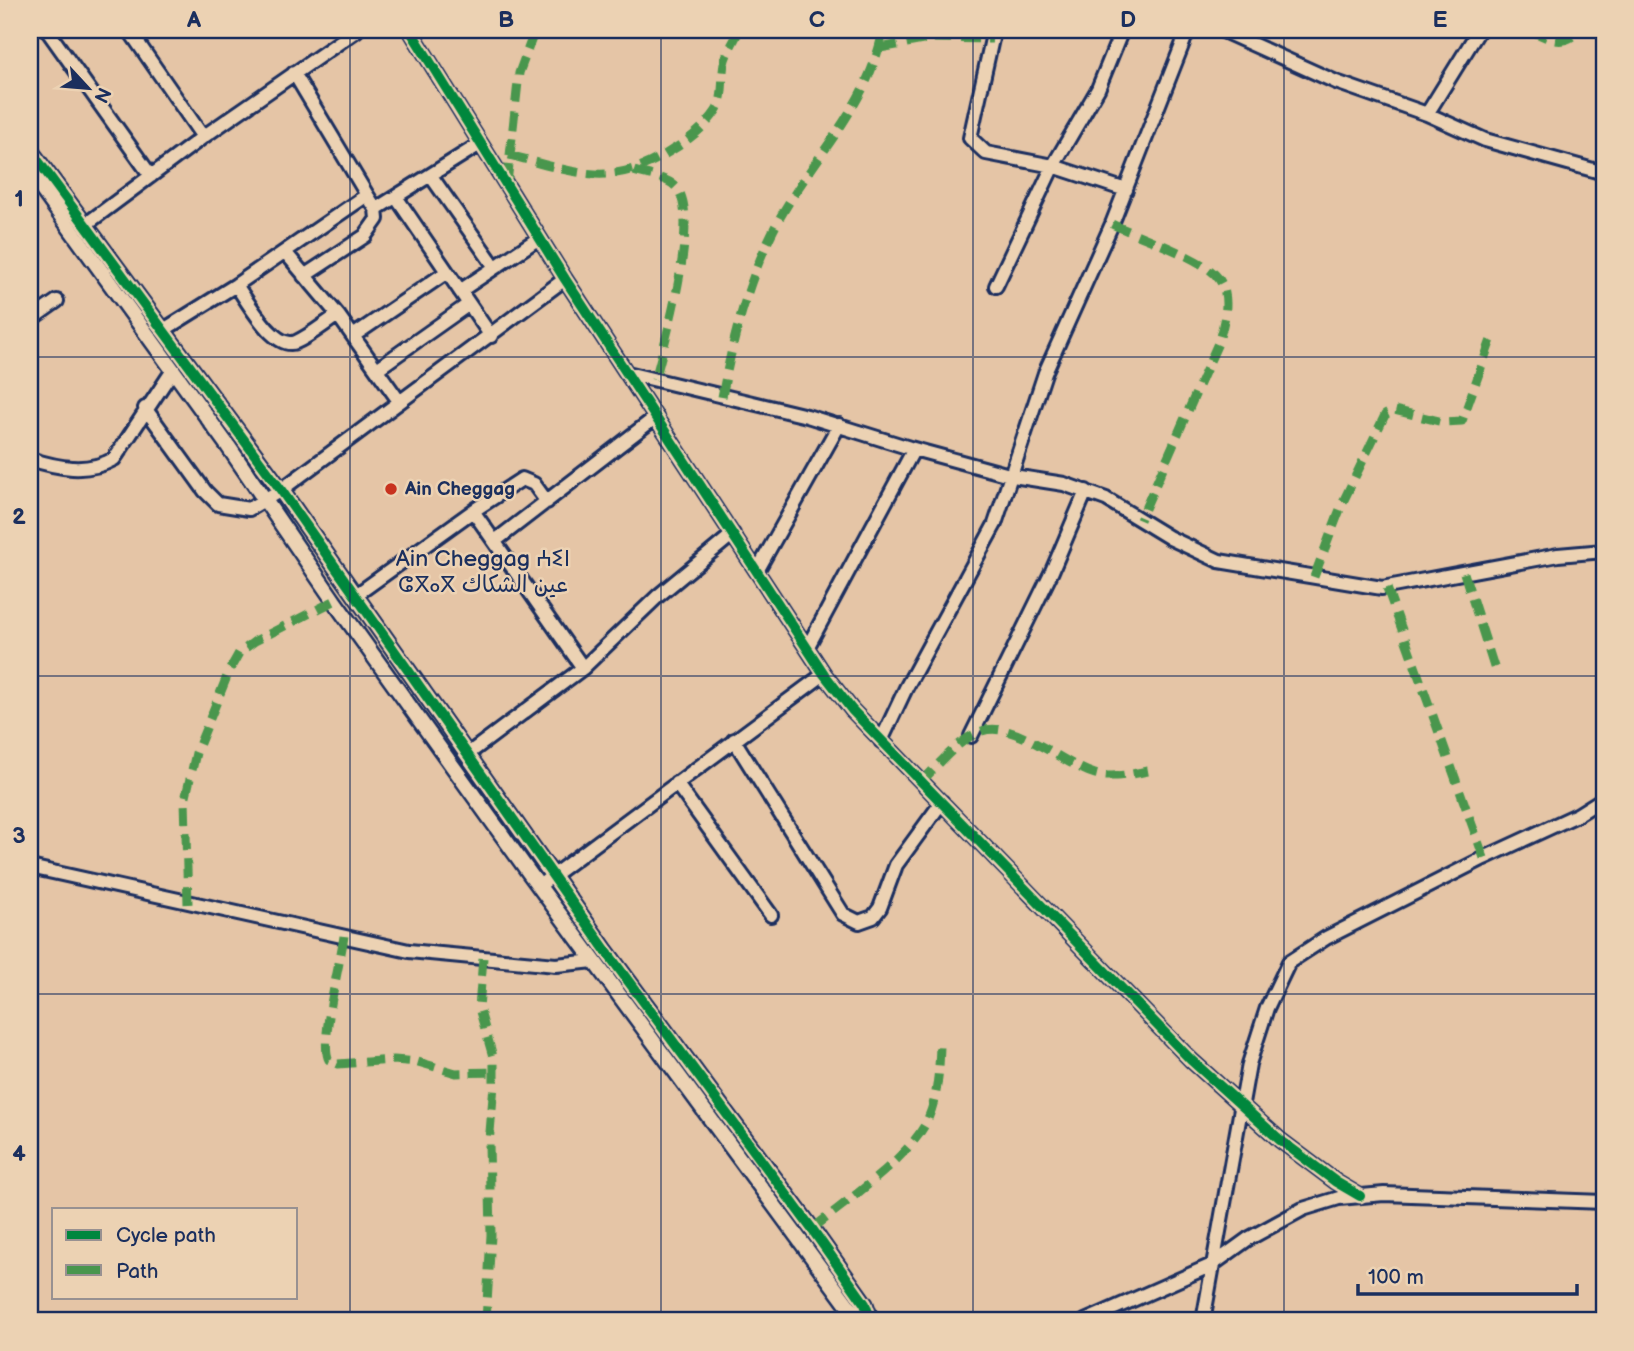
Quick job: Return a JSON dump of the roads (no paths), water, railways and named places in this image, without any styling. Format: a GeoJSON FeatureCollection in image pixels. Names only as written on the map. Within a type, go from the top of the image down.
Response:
{"type":"FeatureCollection","features":[{"type":"Feature","properties":{"kind":"street"},"geometry":{"type":"LineString","coordinates":[[47,30],[151,176]]}},
{"type":"Feature","properties":{"kind":"street"},"geometry":{"type":"LineString","coordinates":[[129,30],[203,137]]}},
{"type":"Feature","properties":{"kind":"street"},"geometry":{"type":"LineString","coordinates":[[85,225],[203,137],[357,30]]}},
{"type":"Feature","properties":{"kind":"street"},"geometry":{"type":"LineString","coordinates":[[410,30],[565,279],[824,674],[881,741],[1191,1060],[1311,1164],[1360,1196]]}},
{"type":"Feature","properties":{"kind":"street"},"geometry":{"type":"LineString","coordinates":[[994,30],[970,138],[986,153],[1053,166],[1126,190]]}},
{"type":"Feature","properties":{"kind":"street"},"geometry":{"type":"LineString","coordinates":[[996,286],[1053,166],[1098,89],[1122,30]]}},
{"type":"Feature","properties":{"kind":"street"},"geometry":{"type":"LineString","coordinates":[[881,741],[906,688],[995,524],[1045,373],[1126,190],[1188,30]]}},
{"type":"Feature","properties":{"kind":"street"},"geometry":{"type":"LineString","coordinates":[[1221,30],[1354,90],[1427,114],[1485,140],[1604,173]]}},
{"type":"Feature","properties":{"kind":"street"},"geometry":{"type":"LineString","coordinates":[[1427,114],[1479,30]]}},
{"type":"Feature","properties":{"kind":"street"},"geometry":{"type":"LineString","coordinates":[[294,74],[376,209],[377,219],[365,236],[304,276]]}},
{"type":"Feature","properties":{"kind":"street"},"geometry":{"type":"LineString","coordinates":[[376,209],[480,144]]}},
{"type":"Feature","properties":{"kind":"street"},"geometry":{"type":"LineString","coordinates":[[30,150],[281,490],[554,877],[812,1228],[865,1304],[870,1314],[869,1320],[859,1317],[849,1307],[539,886],[30,173]]}},
{"type":"Feature","properties":{"kind":"street"},"geometry":{"type":"LineString","coordinates":[[431,176],[495,267]]}},
{"type":"Feature","properties":{"kind":"street"},"geometry":{"type":"LineString","coordinates":[[162,331],[236,285],[367,195]]}},
{"type":"Feature","properties":{"kind":"street"},"geometry":{"type":"LineString","coordinates":[[396,197],[491,336]]}},
{"type":"Feature","properties":{"kind":"street"},"geometry":{"type":"LineString","coordinates":[[460,291],[539,238]]}},
{"type":"Feature","properties":{"kind":"street"},"geometry":{"type":"LineString","coordinates":[[285,252],[338,315],[399,401]]}},
{"type":"Feature","properties":{"kind":"street"},"geometry":{"type":"LineString","coordinates":[[353,336],[447,272]]}},
{"type":"Feature","properties":{"kind":"street"},"geometry":{"type":"LineString","coordinates":[[145,408],[205,491],[218,504],[248,509],[281,490],[565,279]]}},
{"type":"Feature","properties":{"kind":"street"},"geometry":{"type":"LineString","coordinates":[[236,285],[270,332],[281,342],[294,343],[338,315]]}},
{"type":"Feature","properties":{"kind":"street"},"geometry":{"type":"LineString","coordinates":[[30,320],[57,301]]}},
{"type":"Feature","properties":{"kind":"street"},"geometry":{"type":"LineString","coordinates":[[377,369],[469,304]]}},
{"type":"Feature","properties":{"kind":"street"},"geometry":{"type":"LineString","coordinates":[[30,459],[71,469],[103,465],[123,449],[145,408],[173,370]]}},
{"type":"Feature","properties":{"kind":"street"},"geometry":{"type":"LineString","coordinates":[[627,373],[839,425],[1013,476],[1086,491],[1106,499],[1170,538],[1215,560],[1382,588],[1558,555],[1604,551]]}},
{"type":"Feature","properties":{"kind":"street"},"geometry":{"type":"LineString","coordinates":[[495,541],[656,417]]}},
{"type":"Feature","properties":{"kind":"street"},"geometry":{"type":"LineString","coordinates":[[757,571],[839,425]]}},
{"type":"Feature","properties":{"kind":"street"},"geometry":{"type":"LineString","coordinates":[[807,648],[914,449]]}},
{"type":"Feature","properties":{"kind":"street"},"geometry":{"type":"LineString","coordinates":[[356,595],[522,479],[534,484],[547,502]]}},
{"type":"Feature","properties":{"kind":"street"},"geometry":{"type":"LineString","coordinates":[[971,736],[1052,571],[1086,491]]}},
{"type":"Feature","properties":{"kind":"street"},"geometry":{"type":"LineString","coordinates":[[473,511],[583,668]]}},
{"type":"Feature","properties":{"kind":"street"},"geometry":{"type":"LineString","coordinates":[[468,754],[583,668],[658,596],[733,534]]}},
{"type":"Feature","properties":{"kind":"street"},"geometry":{"type":"LineString","coordinates":[[539,886],[824,674]]}},
{"type":"Feature","properties":{"kind":"street"},"geometry":{"type":"LineString","coordinates":[[734,740],[843,914],[859,922],[873,918],[880,908],[896,865],[942,802]]}},
{"type":"Feature","properties":{"kind":"street"},"geometry":{"type":"LineString","coordinates":[[676,783],[771,915]]}},
{"type":"Feature","properties":{"kind":"street"},"geometry":{"type":"LineString","coordinates":[[1203,1321],[1241,1105],[1261,1025],[1282,973],[1295,957],[1484,858],[1577,815],[1604,798]]}},
{"type":"Feature","properties":{"kind":"street"},"geometry":{"type":"LineString","coordinates":[[30,867],[409,951],[556,965],[594,961]]}},
{"type":"Feature","properties":{"kind":"street"},"geometry":{"type":"LineString","coordinates":[[1085,1321],[1212,1265],[1248,1239],[1303,1209],[1360,1196],[1384,1194],[1604,1202]]}},
{"type":"Feature","properties":{"kind":"place","name":"Ain Cheggag"},"geometry":{"type":"Point","coordinates":[391,489]}},
{"type":"Feature","properties":{"kind":"district","name":"Ain Cheggag ⵄⵉⵏ ⵛⴳⴰⴳ عين الشكاك"},"geometry":{"type":"Point","coordinates":[483,572]}}]}
